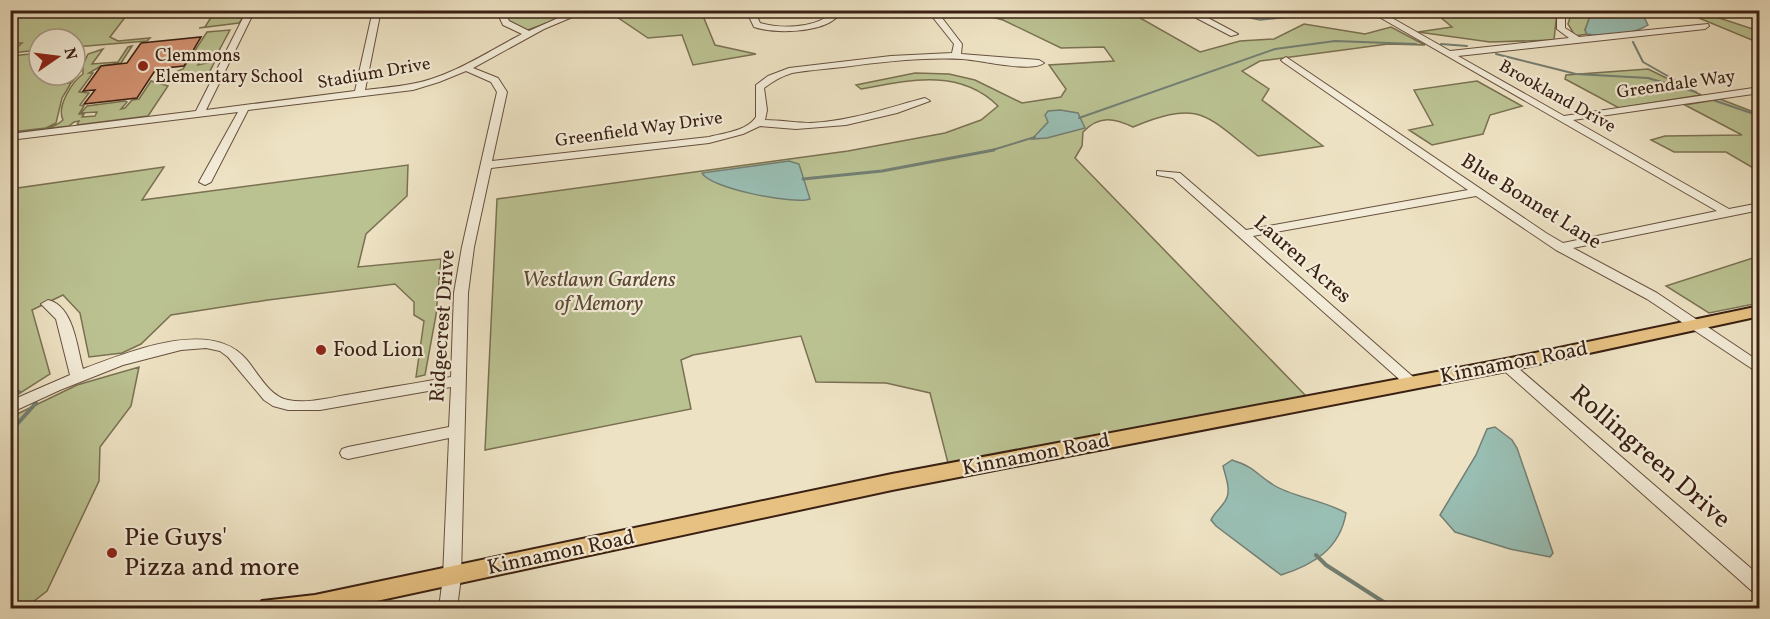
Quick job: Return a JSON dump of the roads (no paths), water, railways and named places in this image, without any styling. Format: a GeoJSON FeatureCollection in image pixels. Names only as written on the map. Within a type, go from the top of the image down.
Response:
{"type":"FeatureCollection","features":[{"type":"Feature","properties":{"kind":"main road","name":"Kinnamon Road"},"geometry":{"type":"LineString","coordinates":[[270,609],[310,607],[892,482],[1506,365],[1760,312]]}},
{"type":"Feature","properties":{"kind":"street"},"geometry":{"type":"LineString","coordinates":[[10,16],[65,10]]}},
{"type":"Feature","properties":{"kind":"street"},"geometry":{"type":"LineString","coordinates":[[199,114],[251,10]]}},
{"type":"Feature","properties":{"kind":"street"},"geometry":{"type":"LineString","coordinates":[[359,95],[377,10]]}},
{"type":"Feature","properties":{"kind":"street"},"geometry":{"type":"LineString","coordinates":[[500,10],[506,23],[527,33]]}},
{"type":"Feature","properties":{"kind":"street","name":"Stadium Drive"},"geometry":{"type":"LineString","coordinates":[[10,136],[359,95],[424,84],[466,68],[527,33],[585,10]]}},
{"type":"Feature","properties":{"kind":"street"},"geometry":{"type":"LineString","coordinates":[[750,10],[756,25],[773,29],[826,23],[833,18],[828,10]]}},
{"type":"Feature","properties":{"kind":"street"},"geometry":{"type":"LineString","coordinates":[[931,10],[958,44],[956,56]]}},
{"type":"Feature","properties":{"kind":"street"},"geometry":{"type":"LineString","coordinates":[[1185,10],[1234,34]]}},
{"type":"Feature","properties":{"kind":"street","name":"Brookland Drive"},"geometry":{"type":"LineString","coordinates":[[1371,10],[1728,213]]}},
{"type":"Feature","properties":{"kind":"street"},"geometry":{"type":"LineString","coordinates":[[1561,10],[1561,29],[1577,40]]}},
{"type":"Feature","properties":{"kind":"street"},"geometry":{"type":"LineString","coordinates":[[1449,54],[1705,26]]}},
{"type":"Feature","properties":{"kind":"street"},"geometry":{"type":"LineString","coordinates":[[925,101],[876,117],[832,124],[795,126],[759,123],[761,118],[759,87],[771,78],[789,71],[920,56],[956,56],[996,62],[1040,63]]}},
{"type":"Feature","properties":{"kind":"street","name":"Blue Bonnet Lane"},"geometry":{"type":"LineString","coordinates":[[1286,60],[1560,247],[1631,284],[1760,369]]}},
{"type":"Feature","properties":{"kind":"street","name":"Ridgecrest Drive"},"geometry":{"type":"LineString","coordinates":[[448,609],[452,577],[464,269],[488,165],[501,87],[487,76],[466,68]]}},
{"type":"Feature","properties":{"kind":"street","name":"Greendale Way"},"geometry":{"type":"LineString","coordinates":[[1562,119],[1760,90]]}},
{"type":"Feature","properties":{"kind":"street"},"geometry":{"type":"LineString","coordinates":[[205,182],[244,109]]}},
{"type":"Feature","properties":{"kind":"street","name":"Greenfield Way Drive"},"geometry":{"type":"LineString","coordinates":[[488,165],[709,140],[736,133],[759,123]]}},
{"type":"Feature","properties":{"kind":"street","name":"Lauren Acres"},"geometry":{"type":"LineString","coordinates":[[1161,173],[1176,176],[1413,383]]}},
{"type":"Feature","properties":{"kind":"street"},"geometry":{"type":"LineString","coordinates":[[1243,234],[1477,192]]}},
{"type":"Feature","properties":{"kind":"street"},"geometry":{"type":"LineString","coordinates":[[1560,247],[1760,206]]}},
{"type":"Feature","properties":{"kind":"street"},"geometry":{"type":"LineString","coordinates":[[48,304],[62,318],[78,376]]}},
{"type":"Feature","properties":{"kind":"street"},"geometry":{"type":"LineString","coordinates":[[10,408],[78,376],[174,346],[201,342],[227,348],[270,396],[286,405],[320,404],[459,381]]}},
{"type":"Feature","properties":{"kind":"street","name":"Rollingreen Drive"},"geometry":{"type":"LineString","coordinates":[[1506,365],[1760,587]]}},
{"type":"Feature","properties":{"kind":"street"},"geometry":{"type":"LineString","coordinates":[[348,453],[457,431]]}},
{"type":"Feature","properties":{"kind":"water"},"geometry":{"type":"Polygon","coordinates":[[[1217,11],[1340,11],[1260,20],[1217,11]]]}},
{"type":"Feature","properties":{"kind":"water"},"geometry":{"type":"Polygon","coordinates":[[[1592,11],[1641,11],[1648,25],[1635,31],[1618,34],[1587,34],[1585,30],[1592,11]]]}},
{"type":"Feature","properties":{"kind":"water"},"geometry":{"type":"Polygon","coordinates":[[[1048,111],[1078,113],[1085,128],[1047,138],[1032,139],[1048,122],[1045,115],[1048,111]]]}},
{"type":"Feature","properties":{"kind":"water"},"geometry":{"type":"Polygon","coordinates":[[[789,161],[799,164],[810,199],[787,200],[753,194],[720,184],[708,179],[702,173],[789,161]]]}},
{"type":"Feature","properties":{"kind":"water"},"geometry":{"type":"Polygon","coordinates":[[[1495,427],[1512,440],[1517,448],[1553,553],[1550,557],[1510,549],[1455,532],[1440,515],[1476,455],[1487,429],[1495,427]]]}},
{"type":"Feature","properties":{"kind":"water"},"geometry":{"type":"Polygon","coordinates":[[[1232,460],[1250,468],[1280,488],[1346,513],[1343,526],[1331,546],[1304,566],[1281,575],[1216,526],[1211,520],[1228,495],[1223,466],[1232,460]]]}},
{"type":"Feature","properties":{"kind":"waterway"},"geometry":{"type":"LineString","coordinates":[[1079,118],[1275,49],[1335,41],[1416,44]]}},
{"type":"Feature","properties":{"kind":"waterway"},"geometry":{"type":"LineString","coordinates":[[1633,42],[1643,62],[1687,87]]}},
{"type":"Feature","properties":{"kind":"waterway"},"geometry":{"type":"LineString","coordinates":[[1441,44],[1467,46]]}},
{"type":"Feature","properties":{"kind":"waterway"},"geometry":{"type":"LineString","coordinates":[[1496,54],[1576,74],[1648,78],[1696,92]]}},
{"type":"Feature","properties":{"kind":"waterway"},"geometry":{"type":"LineString","coordinates":[[1713,100],[1760,116]]}},
{"type":"Feature","properties":{"kind":"waterway"},"geometry":{"type":"LineString","coordinates":[[990,151],[1035,137]]}},
{"type":"Feature","properties":{"kind":"waterway"},"geometry":{"type":"LineString","coordinates":[[990,151],[994,150]]}},
{"type":"Feature","properties":{"kind":"waterway"},"geometry":{"type":"LineString","coordinates":[[803,179],[882,171],[990,151]]}},
{"type":"Feature","properties":{"kind":"waterway"},"geometry":{"type":"LineString","coordinates":[[10,393],[19,392]]}},
{"type":"Feature","properties":{"kind":"waterway"},"geometry":{"type":"LineString","coordinates":[[10,432],[36,403]]}},
{"type":"Feature","properties":{"kind":"waterway"},"geometry":{"type":"LineString","coordinates":[[1316,555],[1326,565],[1393,608]]}},
{"type":"Feature","properties":{"kind":"place","name":"Clemmons Elementary School"},"geometry":{"type":"Point","coordinates":[143,66]}},
{"type":"Feature","properties":{"kind":"place","name":"Food Lion"},"geometry":{"type":"Point","coordinates":[321,350]}},
{"type":"Feature","properties":{"kind":"place","name":"Pie Guys' Pizza and more"},"geometry":{"type":"Point","coordinates":[112,553]}},
{"type":"Feature","properties":{"kind":"park label","name":"Westlawn Gardens of Memory"},"geometry":{"type":"Point","coordinates":[599,292]}}]}
